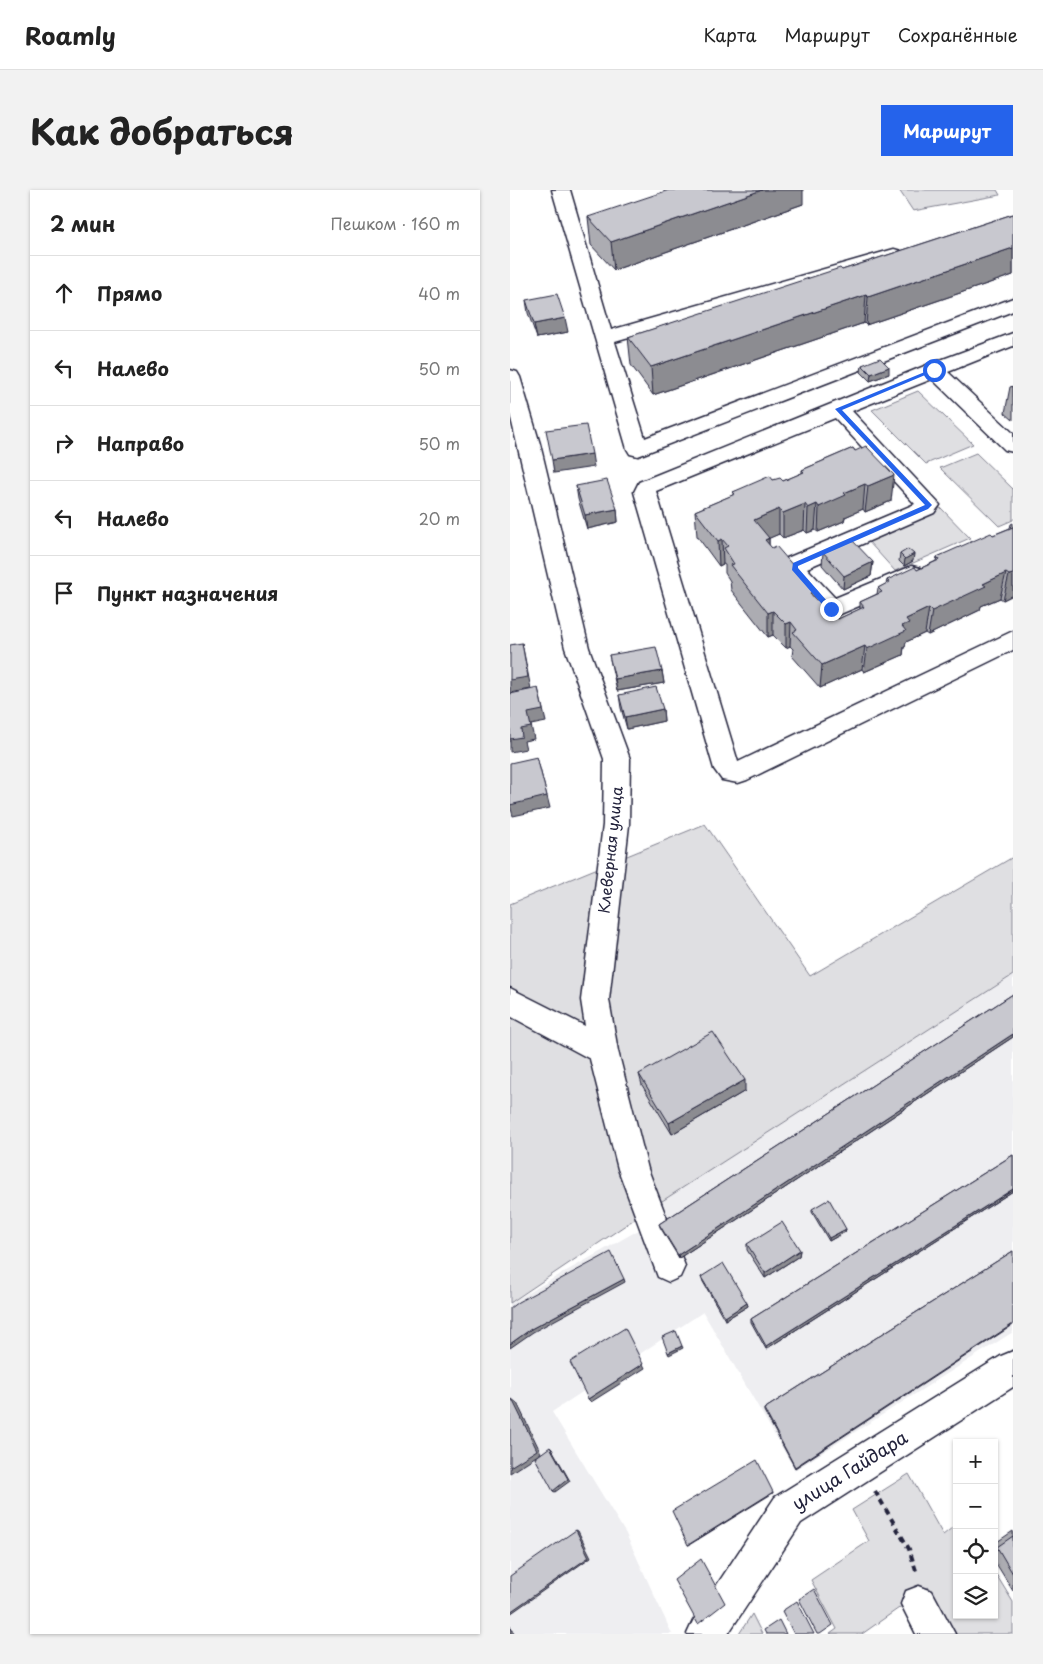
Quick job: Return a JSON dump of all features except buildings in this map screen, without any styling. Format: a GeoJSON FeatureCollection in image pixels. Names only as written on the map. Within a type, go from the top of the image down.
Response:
{"type":"FeatureCollection","features":[{"type":"Feature","properties":{"kind":"street"},"geometry":{"type":"LineString","coordinates":[[561,190],[638,449],[1013,304]]}},
{"type":"Feature","properties":{"kind":"street"},"geometry":{"type":"LineString","coordinates":[[604,339],[908,250]]}},
{"type":"Feature","properties":{"kind":"street"},"geometry":{"type":"LineString","coordinates":[[1013,339],[651,484],[645,492],[727,768],[731,773],[738,773],[1013,640]]}},
{"type":"Feature","properties":{"kind":"street"},"geometry":{"type":"LineString","coordinates":[[934,370],[1013,445]]}},
{"type":"Feature","properties":{"kind":"street","name":"Клеверная улица"},"geometry":{"type":"LineString","coordinates":[[510,377],[529,444],[577,648],[616,759],[618,788],[616,825],[595,1000],[603,1051],[633,1169],[669,1266]]}},
{"type":"Feature","properties":{"kind":"street"},"geometry":{"type":"LineString","coordinates":[[838,409],[928,505],[926,508],[795,564],[794,568],[831,609],[928,567]]}},
{"type":"Feature","properties":{"kind":"street"},"geometry":{"type":"LineString","coordinates":[[510,1001],[603,1051]]}},
{"type":"Feature","properties":{"kind":"street","name":"улица Гайдара"},"geometry":{"type":"LineString","coordinates":[[706,1634],[788,1510],[1013,1368]]}},
{"type":"Feature","properties":{"kind":"path"},"geometry":{"type":"LineString","coordinates":[[860,1464],[909,1549],[928,1619]]}},
{"type":"Feature","properties":{"kind":"shaded area"},"geometry":{"type":"Polygon","coordinates":[[[899,190],[997,190],[1000,195],[913,211],[899,190]]]}},
{"type":"Feature","properties":{"kind":"shaded area"},"geometry":{"type":"Polygon","coordinates":[[[918,391],[973,444],[926,464],[872,410],[918,391]]]}},
{"type":"Feature","properties":{"kind":"shaded area"},"geometry":{"type":"Polygon","coordinates":[[[976,453],[1013,489],[1013,520],[999,526],[940,468],[976,453]]]}},
{"type":"Feature","properties":{"kind":"shaded area"},"geometry":{"type":"Polygon","coordinates":[[[941,508],[970,538],[895,571],[867,540],[941,508]]]}},
{"type":"Feature","properties":{"kind":"shaded area"},"geometry":{"type":"Polygon","coordinates":[[[705,824],[810,976],[1013,857],[1013,975],[645,1212],[510,1303],[510,904],[705,824]]]}},
{"type":"Feature","properties":{"kind":"shaded area"},"geometry":{"type":"Polygon","coordinates":[[[1013,975],[1013,1332],[795,1470],[703,1312],[552,1412],[626,1534],[672,1634],[510,1634],[510,1303],[651,1223],[645,1212],[1013,975]]]}},
{"type":"Feature","properties":{"kind":"shaded area"},"geometry":{"type":"Polygon","coordinates":[[[909,1474],[943,1535],[953,1527],[953,1619],[998,1619],[998,1578],[1013,1602],[1013,1634],[956,1634],[929,1587],[862,1634],[830,1634],[837,1629],[811,1580],[869,1541],[852,1510],[909,1474]]]}},
{"type":"Feature","properties":{"kind":"shaded area"},"geometry":{"type":"Polygon","coordinates":[[[752,1614],[762,1634],[739,1634],[752,1614]]]}},
{"type":"Feature","properties":{"kind":"route"},"geometry":{"type":"LineString","coordinates":[[831,609],[828,608],[794,568],[795,564],[926,508],[928,505],[838,409],[934,370]]}}]}
